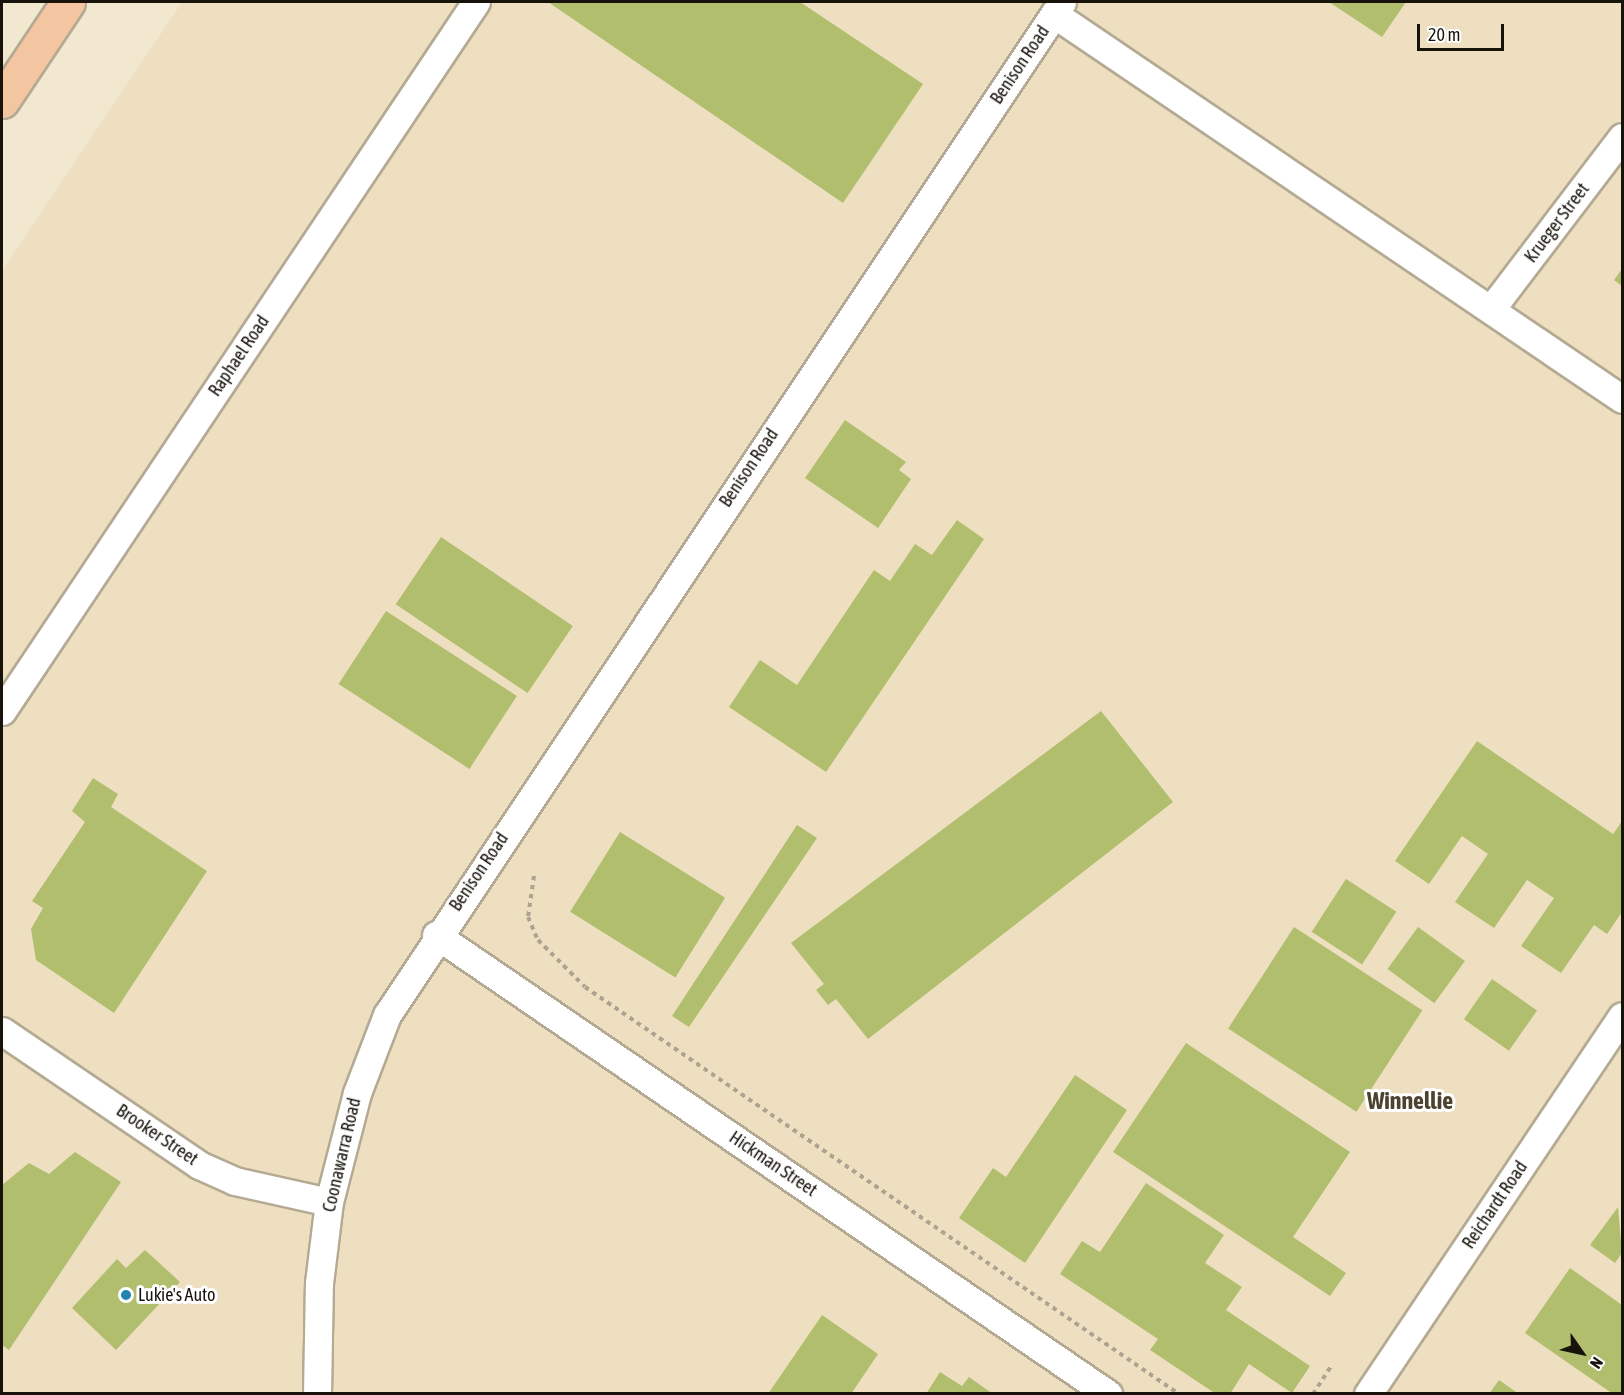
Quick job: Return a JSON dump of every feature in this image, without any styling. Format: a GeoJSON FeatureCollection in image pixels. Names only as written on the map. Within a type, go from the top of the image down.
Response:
{"type":"FeatureCollection","features":[{"type":"Feature","properties":{"kind":"main road"},"geometry":{"type":"LineString","coordinates":[[2,101],[68,2]]}},
{"type":"Feature","properties":{"kind":"street","name":"Raphael Road"},"geometry":{"type":"LineString","coordinates":[[2,711],[476,2]]}},
{"type":"Feature","properties":{"kind":"street"},"geometry":{"type":"LineString","coordinates":[[1058,8],[1623,399]]}},
{"type":"Feature","properties":{"kind":"street","name":"Benison Road"},"geometry":{"type":"LineString","coordinates":[[436,935],[1058,8]]}},
{"type":"Feature","properties":{"kind":"street","name":"Krueger Street"},"geometry":{"type":"LineString","coordinates":[[1491,309],[1623,137]]}},
{"type":"Feature","properties":{"kind":"street","name":"Coonawarra Road"},"geometry":{"type":"LineString","coordinates":[[317,1394],[319,1283],[329,1202],[357,1092],[383,1026],[436,935]]}},
{"type":"Feature","properties":{"kind":"street","name":"Hickman Street"},"geometry":{"type":"LineString","coordinates":[[436,935],[1108,1394]]}},
{"type":"Feature","properties":{"kind":"street","name":"Reichardt Road"},"geometry":{"type":"LineString","coordinates":[[1368,1394],[1623,1016]]}},
{"type":"Feature","properties":{"kind":"street","name":"Brooker Street"},"geometry":{"type":"LineString","coordinates":[[2,1031],[200,1165],[235,1182],[329,1202]]}},
{"type":"Feature","properties":{"kind":"path"},"geometry":{"type":"LineString","coordinates":[[534,876],[528,917],[538,940],[585,987],[1179,1394]]}},
{"type":"Feature","properties":{"kind":"path"},"geometry":{"type":"LineString","coordinates":[[1313,1394],[1332,1365]]}},
{"type":"Feature","properties":{"kind":"shaded area"},"geometry":{"type":"Polygon","coordinates":[[[182,2],[1622,2],[1622,1393],[2,1394],[2,271],[182,2]]]}},
{"type":"Feature","properties":{"kind":"building"},"geometry":{"type":"Polygon","coordinates":[[[548,2],[800,2],[923,84],[843,203],[548,2]]]}},
{"type":"Feature","properties":{"kind":"building"},"geometry":{"type":"Polygon","coordinates":[[[1329,2],[1406,2],[1382,37],[1329,2]]]}},
{"type":"Feature","properties":{"kind":"building"},"geometry":{"type":"Polygon","coordinates":[[[1622,269],[1622,286],[1614,280],[1622,269]]]}},
{"type":"Feature","properties":{"kind":"building"},"geometry":{"type":"Polygon","coordinates":[[[845,420],[906,462],[899,470],[911,479],[878,528],[805,478],[845,420]]]}},
{"type":"Feature","properties":{"kind":"building"},"geometry":{"type":"Polygon","coordinates":[[[957,520],[984,539],[826,772],[729,707],[760,660],[797,685],[874,570],[890,581],[915,544],[932,555],[957,520]]]}},
{"type":"Feature","properties":{"kind":"building"},"geometry":{"type":"Polygon","coordinates":[[[441,537],[573,626],[528,693],[396,604],[441,537]]]}},
{"type":"Feature","properties":{"kind":"building"},"geometry":{"type":"Polygon","coordinates":[[[386,611],[517,696],[469,769],[339,684],[386,611]]]}},
{"type":"Feature","properties":{"kind":"building"},"geometry":{"type":"Polygon","coordinates":[[[1101,711],[1173,802],[868,1039],[836,999],[828,1005],[816,990],[824,984],[791,943],[1101,711]]]}},
{"type":"Feature","properties":{"kind":"building"},"geometry":{"type":"Polygon","coordinates":[[[1477,741],[1613,834],[1622,821],[1622,912],[1607,934],[1594,925],[1561,973],[1521,946],[1554,898],[1527,880],[1494,928],[1455,902],[1488,854],[1462,836],[1429,884],[1395,861],[1477,741]]]}},
{"type":"Feature","properties":{"kind":"building"},"geometry":{"type":"Polygon","coordinates":[[[93,778],[118,794],[111,807],[207,871],[114,1013],[36,960],[31,929],[43,908],[32,901],[85,822],[72,811],[93,778]]]}},
{"type":"Feature","properties":{"kind":"building"},"geometry":{"type":"Polygon","coordinates":[[[797,825],[817,838],[689,1027],[672,1016],[797,825]]]}},
{"type":"Feature","properties":{"kind":"building"},"geometry":{"type":"Polygon","coordinates":[[[620,832],[725,898],[675,977],[570,912],[620,832]]]}},
{"type":"Feature","properties":{"kind":"building"},"geometry":{"type":"Polygon","coordinates":[[[1346,879],[1396,912],[1362,965],[1312,932],[1346,879]]]}},
{"type":"Feature","properties":{"kind":"building"},"geometry":{"type":"Polygon","coordinates":[[[1294,927],[1422,1010],[1356,1112],[1228,1028],[1294,927]]]}},
{"type":"Feature","properties":{"kind":"building"},"geometry":{"type":"Polygon","coordinates":[[[1418,927],[1465,961],[1434,1003],[1387,969],[1418,927]]]}},
{"type":"Feature","properties":{"kind":"building"},"geometry":{"type":"Polygon","coordinates":[[[1492,979],[1537,1011],[1509,1051],[1464,1019],[1492,979]]]}},
{"type":"Feature","properties":{"kind":"building"},"geometry":{"type":"Polygon","coordinates":[[[1186,1043],[1350,1152],[1293,1237],[1346,1273],[1330,1296],[1113,1152],[1186,1043]]]}},
{"type":"Feature","properties":{"kind":"building"},"geometry":{"type":"Polygon","coordinates":[[[1075,1075],[1127,1110],[1025,1263],[959,1218],[993,1168],[1006,1177],[1075,1075]]]}},
{"type":"Feature","properties":{"kind":"building"},"geometry":{"type":"Polygon","coordinates":[[[75,1152],[121,1182],[9,1350],[2,1345],[2,1185],[29,1163],[49,1174],[75,1152]]]}},
{"type":"Feature","properties":{"kind":"building"},"geometry":{"type":"Polygon","coordinates":[[[1146,1183],[1224,1235],[1205,1263],[1242,1287],[1226,1310],[1310,1366],[1292,1393],[1249,1364],[1230,1394],[1216,1394],[1150,1350],[1158,1339],[1060,1274],[1082,1241],[1100,1252],[1146,1183]]]}},
{"type":"Feature","properties":{"kind":"building"},"geometry":{"type":"Polygon","coordinates":[[[1618,1207],[1622,1253],[1615,1263],[1590,1245],[1618,1207]]]}},
{"type":"Feature","properties":{"kind":"building","name":"Lukie's Auto"},"geometry":{"type":"Polygon","coordinates":[[[145,1250],[180,1282],[116,1350],[72,1308],[117,1259],[126,1268],[145,1250]]]}},
{"type":"Feature","properties":{"kind":"building"},"geometry":{"type":"Polygon","coordinates":[[[1570,1268],[1622,1305],[1622,1394],[1613,1394],[1525,1333],[1570,1268]]]}},
{"type":"Feature","properties":{"kind":"building"},"geometry":{"type":"Polygon","coordinates":[[[822,1315],[878,1354],[851,1394],[768,1394],[822,1315]]]}},
{"type":"Feature","properties":{"kind":"building"},"geometry":{"type":"Polygon","coordinates":[[[940,1372],[962,1386],[969,1377],[993,1394],[926,1394],[940,1372]]]}},
{"type":"Feature","properties":{"kind":"building"},"geometry":{"type":"Polygon","coordinates":[[[1499,1380],[1519,1394],[1489,1394],[1499,1380]]]}},
{"type":"Feature","properties":{"kind":"place","name":"Lukie's Auto"},"geometry":{"type":"Point","coordinates":[126,1295]}},
{"type":"Feature","properties":{"kind":"district","name":"Winnellie"},"geometry":{"type":"Point","coordinates":[1410,1101]}}]}
